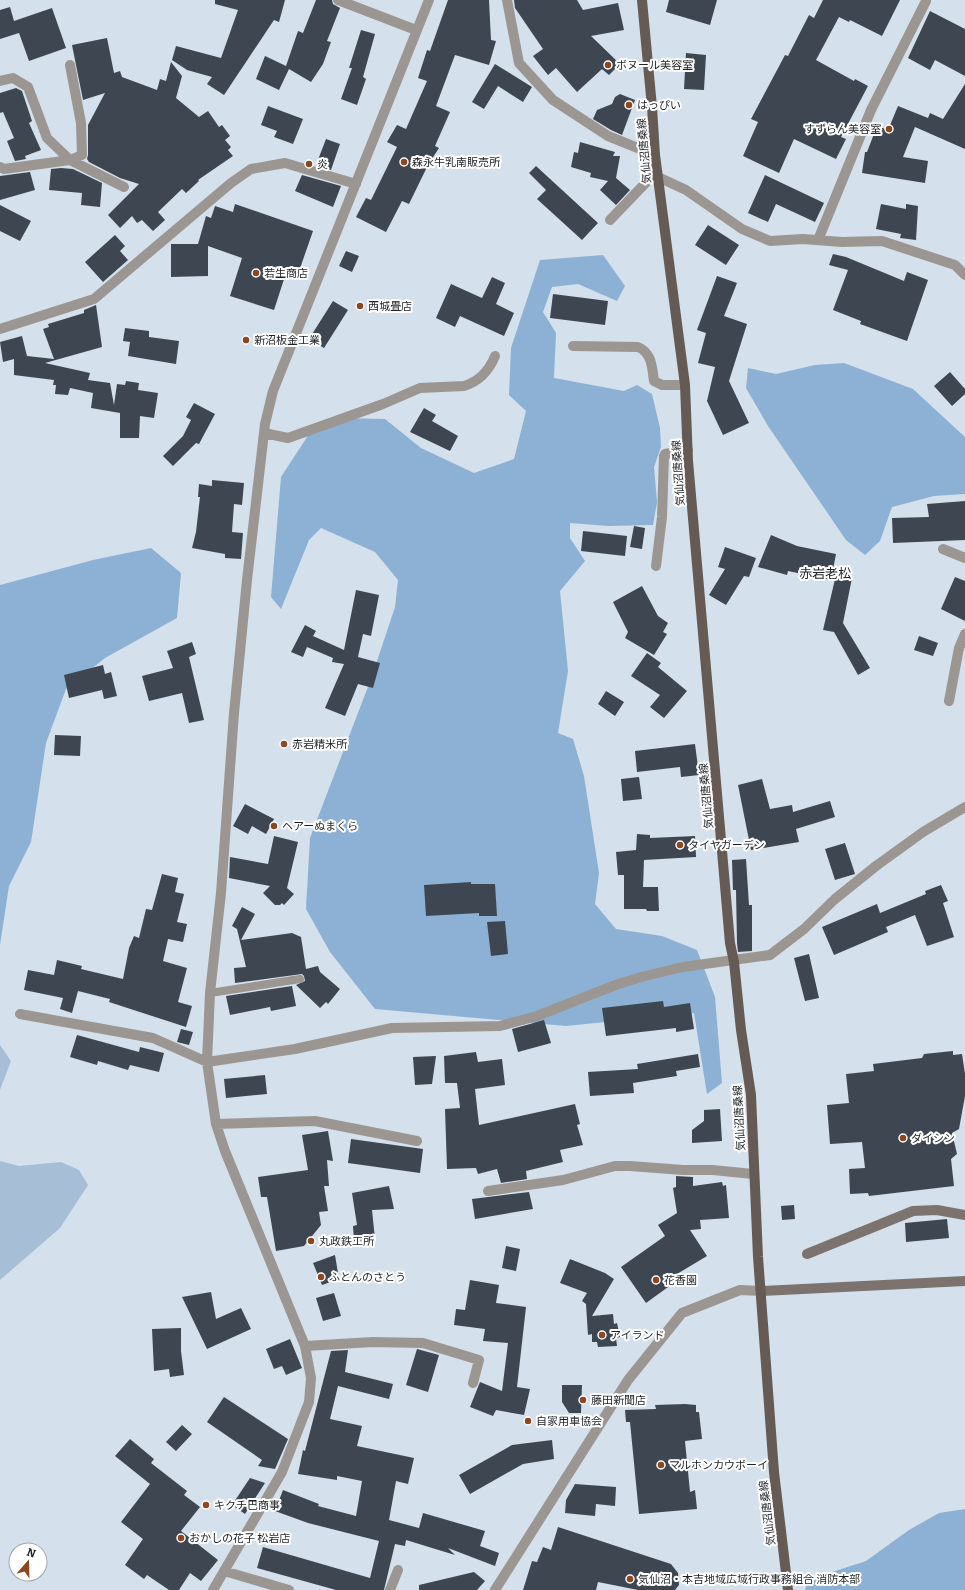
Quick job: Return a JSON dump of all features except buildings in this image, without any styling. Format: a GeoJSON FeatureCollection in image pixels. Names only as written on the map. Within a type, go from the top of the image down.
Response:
{"type":"FeatureCollection","features":[{"type":"Feature","properties":{"kind":"main road","name":"気仙沼唐桑線"},"geometry":{"type":"LineString","coordinates":[[642,0],[657,174],[685,385],[688,450],[730,943],[734,962],[741,1030],[751,1095],[753,1174],[774,1472],[788,1590]]}},
{"type":"Feature","properties":{"kind":"street"},"geometry":{"type":"LineString","coordinates":[[338,0],[416,30]]}},
{"type":"Feature","properties":{"kind":"street"},"geometry":{"type":"LineString","coordinates":[[213,1590],[282,1472],[309,1402],[312,1378],[306,1346],[225,1151],[216,1124],[207,1062],[210,993],[221,892],[234,713],[247,580],[264,433],[273,391],[429,0]]}},
{"type":"Feature","properties":{"kind":"street"},"geometry":{"type":"LineString","coordinates":[[507,0],[519,63],[553,100],[608,136],[655,155]]}},
{"type":"Feature","properties":{"kind":"street"},"geometry":{"type":"LineString","coordinates":[[818,240],[871,110],[926,1]]}},
{"type":"Feature","properties":{"kind":"street"},"geometry":{"type":"LineString","coordinates":[[0,167],[4,169],[70,160],[82,155],[81,123],[70,65]]}},
{"type":"Feature","properties":{"kind":"street"},"geometry":{"type":"LineString","coordinates":[[0,81],[13,78],[28,87],[47,138],[70,160],[124,187]]}},
{"type":"Feature","properties":{"kind":"street"},"geometry":{"type":"LineString","coordinates":[[0,329],[94,299],[231,183],[251,169],[285,163],[356,184]]}},
{"type":"Feature","properties":{"kind":"street"},"geometry":{"type":"LineString","coordinates":[[610,220],[657,174],[686,190],[742,229],[770,241],[804,238],[842,242],[882,241],[955,265],[965,275]]}},
{"type":"Feature","properties":{"kind":"street"},"geometry":{"type":"LineString","coordinates":[[572,346],[638,347],[646,350],[650,356],[654,381],[662,385],[685,385]]}},
{"type":"Feature","properties":{"kind":"street"},"geometry":{"type":"LineString","coordinates":[[264,433],[288,438],[384,404],[420,388],[464,386],[471,384],[485,375],[495,356]]}},
{"type":"Feature","properties":{"kind":"street"},"geometry":{"type":"LineString","coordinates":[[656,566],[662,517],[664,456],[665,454],[676,451],[688,450]]}},
{"type":"Feature","properties":{"kind":"street"},"geometry":{"type":"LineString","coordinates":[[943,549],[965,558]]}},
{"type":"Feature","properties":{"kind":"street"},"geometry":{"type":"LineString","coordinates":[[949,702],[959,648],[965,634]]}},
{"type":"Feature","properties":{"kind":"street"},"geometry":{"type":"LineString","coordinates":[[20,1014],[153,1038],[207,1062],[295,1049],[392,1028],[500,1026],[537,1016],[604,989],[645,976],[683,967],[734,962],[770,955],[804,929],[835,899],[876,866],[923,832],[965,807]]}},
{"type":"Feature","properties":{"kind":"street"},"geometry":{"type":"LineString","coordinates":[[216,1124],[315,1121],[417,1141]]}},
{"type":"Feature","properties":{"kind":"street"},"geometry":{"type":"LineString","coordinates":[[488,1191],[563,1180],[615,1166],[683,1170],[713,1170],[753,1174]]}},
{"type":"Feature","properties":{"kind":"street"},"geometry":{"type":"LineString","coordinates":[[807,1254],[913,1211],[937,1210],[965,1215]]}},
{"type":"Feature","properties":{"kind":"street"},"geometry":{"type":"LineString","coordinates":[[495,1590],[628,1380],[682,1313],[740,1290],[762,1291],[965,1281]]}},
{"type":"Feature","properties":{"kind":"street"},"geometry":{"type":"LineString","coordinates":[[306,1346],[373,1342],[424,1344],[479,1360],[473,1383]]}},
{"type":"Feature","properties":{"kind":"street"},"geometry":{"type":"LineString","coordinates":[[390,1590],[398,1570]]}},
{"type":"Feature","properties":{"kind":"street"},"geometry":{"type":"LineString","coordinates":[[224,1571],[289,1590]]}},
{"type":"Feature","properties":{"kind":"lane"},"geometry":{"type":"LineString","coordinates":[[210,993],[300,979]]}},
{"type":"Feature","properties":{"kind":"shaded area"},"geometry":{"type":"Polygon","coordinates":[[[603,255],[625,286],[617,301],[578,284],[552,287],[543,312],[556,333],[554,378],[624,391],[637,385],[652,394],[660,428],[661,447],[654,467],[657,502],[653,525],[608,526],[570,523],[570,538],[585,561],[560,591],[568,671],[558,733],[573,739],[584,776],[599,873],[595,904],[616,929],[662,936],[697,950],[715,997],[722,1083],[707,1094],[694,1013],[566,1026],[375,1009],[330,952],[306,909],[310,838],[371,679],[395,607],[398,580],[375,552],[321,528],[309,540],[281,609],[271,597],[281,477],[309,434],[337,418],[385,419],[421,448],[474,473],[514,459],[526,411],[509,395],[511,348],[540,260],[603,255]]]}},
{"type":"Feature","properties":{"kind":"shaded area"},"geometry":{"type":"Polygon","coordinates":[[[844,363],[913,389],[965,437],[965,494],[934,496],[892,507],[880,541],[865,555],[846,540],[768,426],[746,388],[748,368],[776,374],[815,365],[844,363]]]}},
{"type":"Feature","properties":{"kind":"shaded area"},"geometry":{"type":"Polygon","coordinates":[[[151,548],[181,573],[177,618],[105,658],[66,689],[46,743],[31,842],[9,886],[0,945],[0,585],[93,560],[151,548]]]}},
{"type":"Feature","properties":{"kind":"shaded area"},"geometry":{"type":"Polygon","coordinates":[[[0,1045],[11,1061],[0,1090],[0,1045]]]}},
{"type":"Feature","properties":{"kind":"shaded area"},"geometry":{"type":"Polygon","coordinates":[[[0,1161],[19,1166],[61,1162],[79,1170],[88,1185],[60,1228],[0,1280],[0,1161]]]}},
{"type":"Feature","properties":{"kind":"shaded area"},"geometry":{"type":"Polygon","coordinates":[[[965,1509],[965,1590],[805,1590],[807,1584],[829,1573],[866,1561],[909,1530],[939,1513],[965,1509]]]}},
{"type":"Feature","properties":{"kind":"place","name":"ボヌール美容室"},"geometry":{"type":"Point","coordinates":[608,65]}},
{"type":"Feature","properties":{"kind":"place","name":"はっぴい"},"geometry":{"type":"Point","coordinates":[629,105]}},
{"type":"Feature","properties":{"kind":"place","name":"すずらん美容室"},"geometry":{"type":"Point","coordinates":[889,129]}},
{"type":"Feature","properties":{"kind":"place","name":"森永牛乳南販売所"},"geometry":{"type":"Point","coordinates":[404,162]}},
{"type":"Feature","properties":{"kind":"place","name":"炎"},"geometry":{"type":"Point","coordinates":[309,164]}},
{"type":"Feature","properties":{"kind":"place","name":"若生商店"},"geometry":{"type":"Point","coordinates":[256,273]}},
{"type":"Feature","properties":{"kind":"place","name":"西城畳店"},"geometry":{"type":"Point","coordinates":[360,306]}},
{"type":"Feature","properties":{"kind":"place","name":"新沼板金工業"},"geometry":{"type":"Point","coordinates":[246,340]}},
{"type":"Feature","properties":{"kind":"place","name":"赤岩精米所"},"geometry":{"type":"Point","coordinates":[284,744]}},
{"type":"Feature","properties":{"kind":"place","name":"ヘアーぬまくら"},"geometry":{"type":"Point","coordinates":[274,826]}},
{"type":"Feature","properties":{"kind":"place","name":"タイヤガーデン"},"geometry":{"type":"Point","coordinates":[680,845]}},
{"type":"Feature","properties":{"kind":"place","name":"ダイシン"},"geometry":{"type":"Point","coordinates":[903,1138]}},
{"type":"Feature","properties":{"kind":"place","name":"丸政鉄工所"},"geometry":{"type":"Point","coordinates":[311,1241]}},
{"type":"Feature","properties":{"kind":"place","name":"ふとんのさとう"},"geometry":{"type":"Point","coordinates":[321,1277]}},
{"type":"Feature","properties":{"kind":"place","name":"花香園"},"geometry":{"type":"Point","coordinates":[656,1280]}},
{"type":"Feature","properties":{"kind":"place","name":"アイランド"},"geometry":{"type":"Point","coordinates":[602,1335]}},
{"type":"Feature","properties":{"kind":"place","name":"藤田新聞店"},"geometry":{"type":"Point","coordinates":[583,1400]}},
{"type":"Feature","properties":{"kind":"place","name":"自家用車協会"},"geometry":{"type":"Point","coordinates":[528,1421]}},
{"type":"Feature","properties":{"kind":"place","name":"マルホンカウボーイ"},"geometry":{"type":"Point","coordinates":[661,1465]}},
{"type":"Feature","properties":{"kind":"place","name":"キクチ巴商事"},"geometry":{"type":"Point","coordinates":[206,1505]}},
{"type":"Feature","properties":{"kind":"place","name":"おかしの花子 松岩店"},"geometry":{"type":"Point","coordinates":[181,1538]}},
{"type":"Feature","properties":{"kind":"place","name":"気仙沼・本吉地域広域行政事務組合 消防本部"},"geometry":{"type":"Point","coordinates":[630,1579]}},
{"type":"Feature","properties":{"kind":"district","name":"赤岩老松"},"geometry":{"type":"Point","coordinates":[825,573]}}]}
